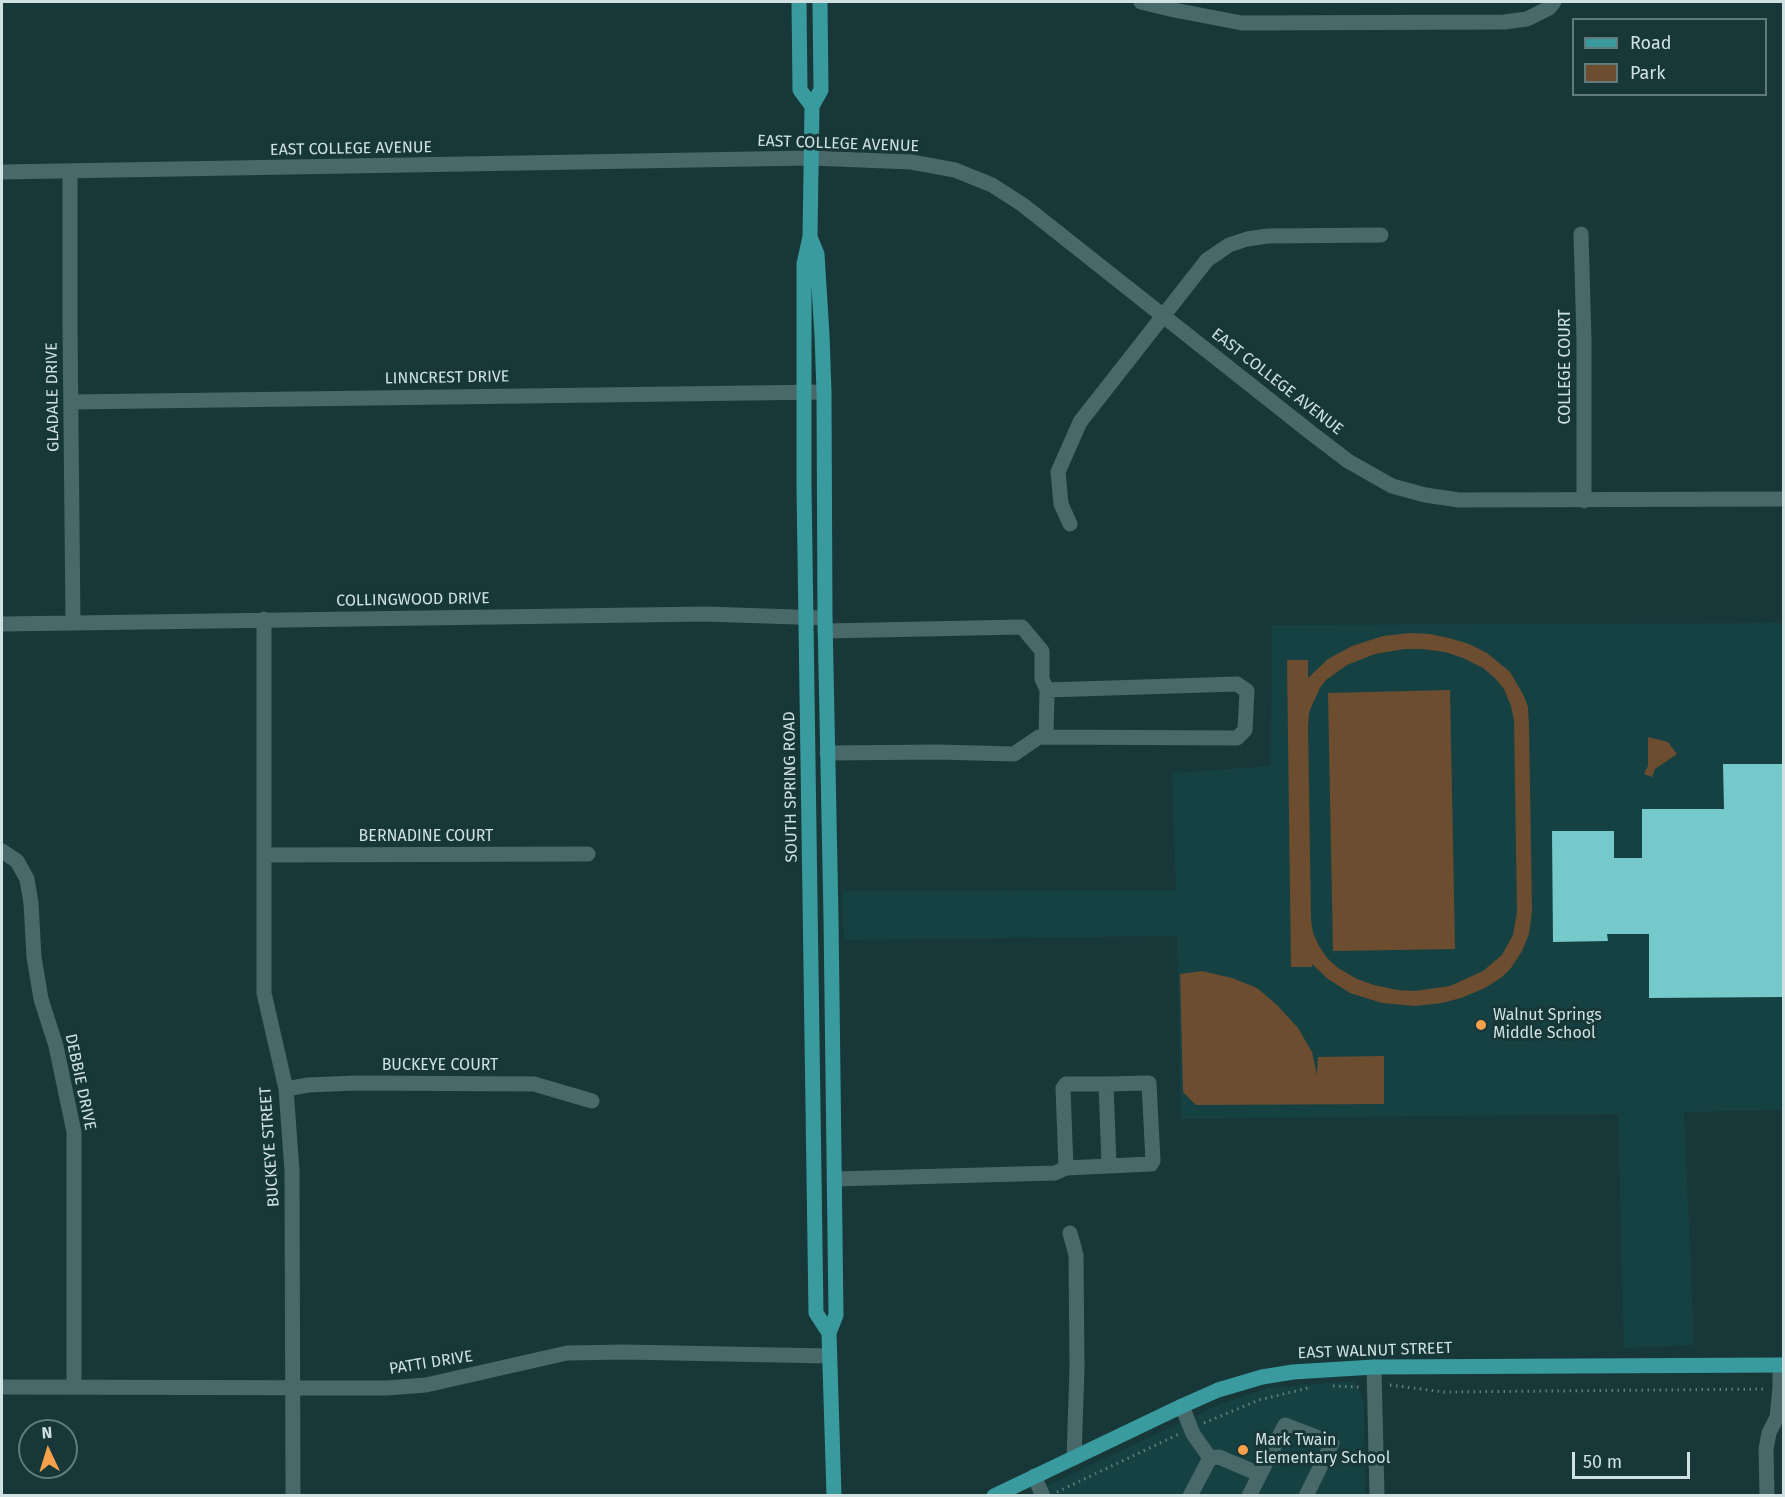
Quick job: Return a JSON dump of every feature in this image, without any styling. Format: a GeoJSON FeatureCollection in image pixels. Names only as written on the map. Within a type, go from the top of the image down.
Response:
{"type":"FeatureCollection","features":[{"type":"Feature","properties":{"kind":"main road"},"geometry":{"type":"LineString","coordinates":[[799,2],[800,90],[812,106],[821,90],[820,2]]}},
{"type":"Feature","properties":{"kind":"main road","name":"SOUTH SPRING ROAD"},"geometry":{"type":"LineString","coordinates":[[812,106],[810,237],[804,264],[803,392],[816,1313],[828,1333]]}},
{"type":"Feature","properties":{"kind":"main road","name":"SOUTH SPRING ROAD"},"geometry":{"type":"LineString","coordinates":[[810,237],[818,254],[824,392],[825,624],[836,1315],[828,1333],[834,1496]]}},
{"type":"Feature","properties":{"kind":"main road"},"geometry":{"type":"LineString","coordinates":[[808,747],[827,750]]}},
{"type":"Feature","properties":{"kind":"main road"},"geometry":{"type":"LineString","coordinates":[[814,1180],[834,1179]]}},
{"type":"Feature","properties":{"kind":"main road","name":"EAST WALNUT STREET"},"geometry":{"type":"LineString","coordinates":[[994,1496],[1218,1390],[1262,1377],[1293,1372],[1374,1368],[1782,1365]]}},
{"type":"Feature","properties":{"kind":"street"},"geometry":{"type":"LineString","coordinates":[[1141,2],[1242,22],[1504,22],[1527,19],[1549,9],[1554,2]]}},
{"type":"Feature","properties":{"kind":"street","name":"EAST COLLEGE AVENUE"},"geometry":{"type":"LineString","coordinates":[[2,172],[810,158],[911,162],[955,170],[992,185],[1023,205],[1348,461],[1392,486],[1425,495],[1459,500],[1784,499]]}},
{"type":"Feature","properties":{"kind":"street","name":"GLADALE DRIVE"},"geometry":{"type":"LineString","coordinates":[[70,171],[73,623]]}},
{"type":"Feature","properties":{"kind":"street","name":"COLLEGE COURT"},"geometry":{"type":"LineString","coordinates":[[1581,234],[1584,340],[1584,501]]}},
{"type":"Feature","properties":{"kind":"street"},"geometry":{"type":"LineString","coordinates":[[1070,524],[1061,504],[1058,472],[1080,422],[1207,260],[1228,245],[1247,239],[1268,236],[1381,235]]}},
{"type":"Feature","properties":{"kind":"street","name":"LINNCREST DRIVE"},"geometry":{"type":"LineString","coordinates":[[71,402],[824,392]]}},
{"type":"Feature","properties":{"kind":"street","name":"COLLINGWOOD DRIVE"},"geometry":{"type":"LineString","coordinates":[[2,624],[706,614],[807,617],[825,624],[1022,627],[1042,651],[1042,679],[1047,690]]}},
{"type":"Feature","properties":{"kind":"street","name":"BUCKEYE STREET"},"geometry":{"type":"LineString","coordinates":[[264,619],[264,993],[286,1089],[292,1171],[293,1496]]}},
{"type":"Feature","properties":{"kind":"street"},"geometry":{"type":"LineString","coordinates":[[827,750],[1014,754],[1039,737],[1237,738],[1245,730],[1247,691],[1236,684],[1047,690],[1046,737]]}},
{"type":"Feature","properties":{"kind":"street","name":"DEBBIE DRIVE"},"geometry":{"type":"LineString","coordinates":[[2,851],[17,861],[27,879],[31,903],[34,957],[41,999],[56,1046],[74,1132],[74,1387]]}},
{"type":"Feature","properties":{"kind":"street","name":"BERNADINE COURT"},"geometry":{"type":"LineString","coordinates":[[265,855],[588,854]]}},
{"type":"Feature","properties":{"kind":"street","name":"BUCKEYE COURT"},"geometry":{"type":"LineString","coordinates":[[286,1089],[308,1085],[356,1083],[534,1084],[592,1101]]}},
{"type":"Feature","properties":{"kind":"street"},"geometry":{"type":"LineString","coordinates":[[834,1179],[1043,1174],[1054,1173],[1066,1168],[1148,1165],[1153,1161],[1149,1083],[1064,1085],[1066,1168]]}},
{"type":"Feature","properties":{"kind":"street"},"geometry":{"type":"LineString","coordinates":[[1106,1084],[1109,1165]]}},
{"type":"Feature","properties":{"kind":"street"},"geometry":{"type":"LineString","coordinates":[[1070,1233],[1076,1256],[1077,1368],[1074,1458]]}},
{"type":"Feature","properties":{"kind":"street","name":"PATTI DRIVE"},"geometry":{"type":"LineString","coordinates":[[2,1387],[387,1388],[426,1385],[567,1353],[829,1356]]}},
{"type":"Feature","properties":{"kind":"street"},"geometry":{"type":"LineString","coordinates":[[1767,1496],[1766,1449],[1769,1433],[1777,1417],[1782,1365]]}},
{"type":"Feature","properties":{"kind":"street"},"geometry":{"type":"LineString","coordinates":[[1374,1368],[1377,1496]]}},
{"type":"Feature","properties":{"kind":"street"},"geometry":{"type":"LineString","coordinates":[[1182,1406],[1193,1434],[1210,1458]]}},
{"type":"Feature","properties":{"kind":"street"},"geometry":{"type":"LineString","coordinates":[[1249,1496],[1285,1425],[1332,1443],[1306,1496]]}},
{"type":"Feature","properties":{"kind":"street"},"geometry":{"type":"LineString","coordinates":[[1210,1458],[1219,1457],[1259,1474]]}},
{"type":"Feature","properties":{"kind":"street"},"geometry":{"type":"LineString","coordinates":[[1190,1496],[1210,1458]]}},
{"type":"Feature","properties":{"kind":"street"},"geometry":{"type":"LineString","coordinates":[[1034,1476],[1042,1496]]}},
{"type":"Feature","properties":{"kind":"path"},"geometry":{"type":"LineString","coordinates":[[1392,1385],[1444,1392],[1780,1388]]}},
{"type":"Feature","properties":{"kind":"path"},"geometry":{"type":"LineString","coordinates":[[1332,1386],[1358,1387]]}},
{"type":"Feature","properties":{"kind":"path"},"geometry":{"type":"LineString","coordinates":[[1210,1420],[1259,1400],[1306,1388],[1315,1388]]}},
{"type":"Feature","properties":{"kind":"path"},"geometry":{"type":"LineString","coordinates":[[1065,1488],[1170,1438]]}},
{"type":"Feature","properties":{"kind":"shaded area","name":"Walnut Springs Middle School"},"geometry":{"type":"Polygon","coordinates":[[[1783,623],[1783,1110],[1684,1112],[1694,1345],[1624,1348],[1618,1114],[1181,1119],[1177,936],[844,940],[842,891],[1176,890],[1172,773],[1271,766],[1272,625],[1783,623]]]}},
{"type":"Feature","properties":{"kind":"shaded area","name":"Mark Twain Elementary School"},"geometry":{"type":"Polygon","coordinates":[[[1354,1381],[1364,1402],[1365,1495],[1025,1496],[1218,1405],[1268,1388],[1354,1381]]]}},
{"type":"Feature","properties":{"kind":"green space"},"geometry":{"type":"Polygon","coordinates":[[[1410,633],[1430,634],[1469,644],[1487,653],[1510,672],[1528,707],[1532,911],[1529,934],[1522,951],[1502,977],[1485,988],[1442,1003],[1415,1006],[1382,1003],[1350,993],[1328,979],[1312,964],[1312,967],[1291,967],[1287,660],[1308,660],[1308,678],[1328,659],[1352,646],[1383,636],[1410,633]],[[1404,649],[1375,654],[1347,665],[1326,680],[1320,688],[1309,713],[1308,728],[1313,933],[1327,958],[1338,968],[1357,979],[1397,990],[1415,991],[1450,986],[1483,971],[1502,955],[1513,935],[1517,912],[1514,720],[1511,706],[1504,689],[1483,668],[1445,652],[1404,649]]]}},
{"type":"Feature","properties":{"kind":"green space"},"geometry":{"type":"Polygon","coordinates":[[[1450,690],[1455,949],[1333,951],[1328,693],[1450,690]]]}},
{"type":"Feature","properties":{"kind":"green space"},"geometry":{"type":"Polygon","coordinates":[[[1648,737],[1668,742],[1677,754],[1655,769],[1652,777],[1644,774],[1648,766],[1648,737]]]}},
{"type":"Feature","properties":{"kind":"green space"},"geometry":{"type":"Polygon","coordinates":[[[1202,971],[1232,978],[1257,988],[1277,1005],[1298,1028],[1312,1052],[1317,1075],[1318,1057],[1384,1056],[1384,1104],[1196,1105],[1183,1092],[1180,974],[1202,971]]]}},
{"type":"Feature","properties":{"kind":"building","name":"Walnut Springs Middle School"},"geometry":{"type":"Polygon","coordinates":[[[1723,764],[1783,764],[1782,997],[1649,998],[1649,934],[1607,934],[1608,941],[1553,942],[1552,831],[1614,831],[1614,858],[1642,858],[1642,809],[1724,809],[1723,764]]]}},
{"type":"Feature","properties":{"kind":"place","name":"Walnut Springs Middle School"},"geometry":{"type":"Point","coordinates":[1481,1025]}},
{"type":"Feature","properties":{"kind":"place","name":"Mark Twain Elementary School"},"geometry":{"type":"Point","coordinates":[1243,1450]}}]}
